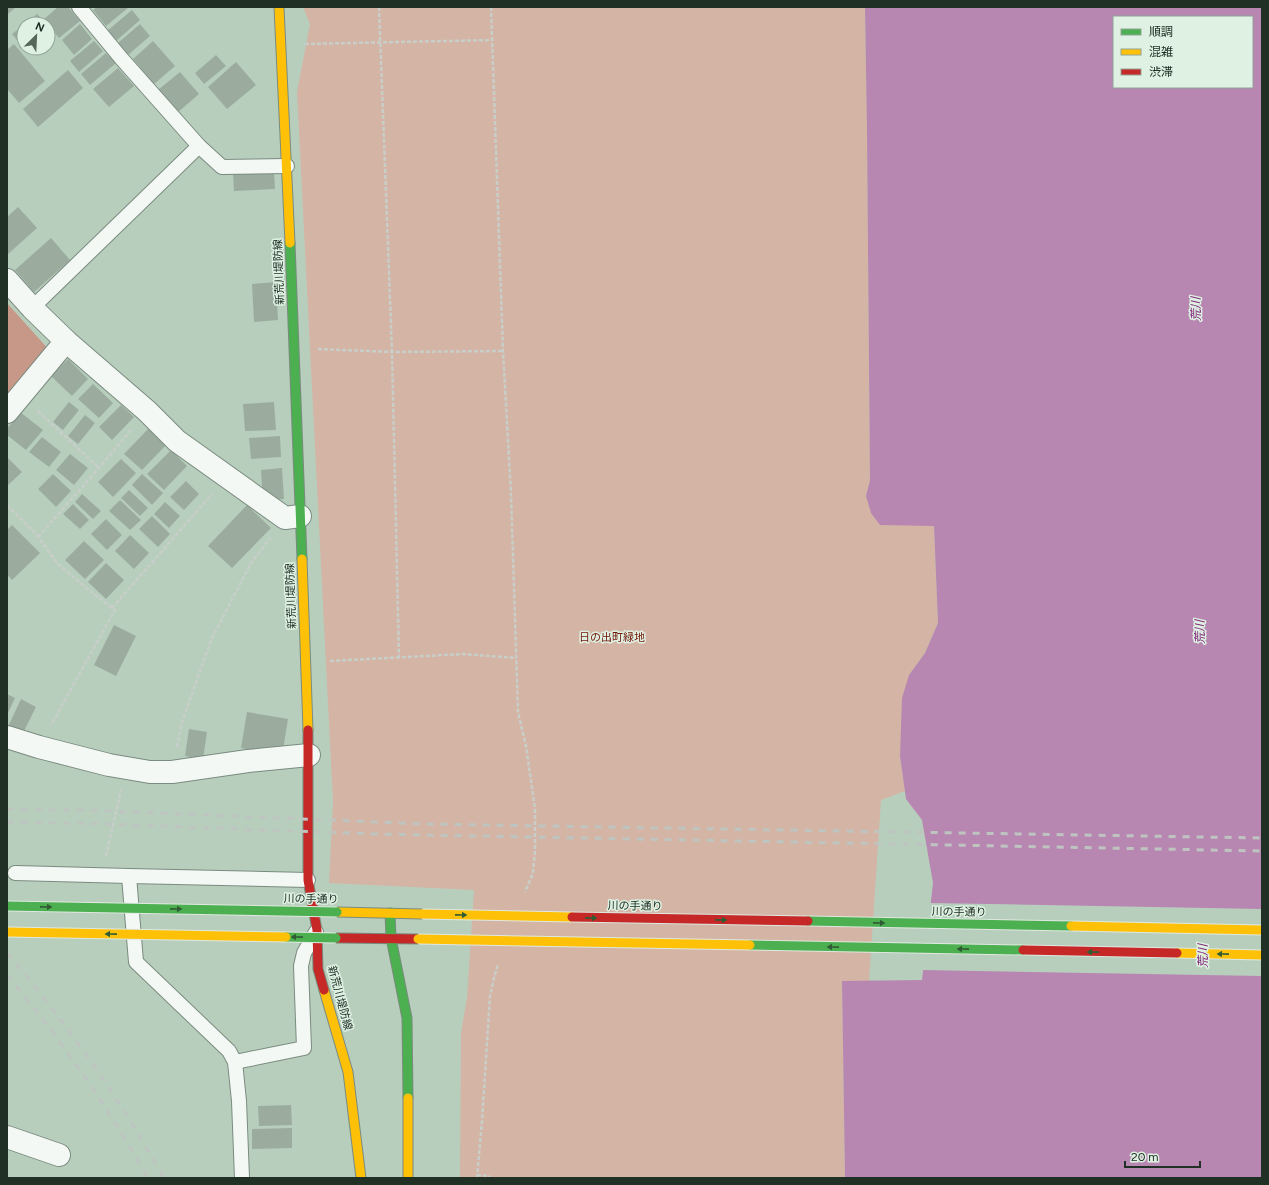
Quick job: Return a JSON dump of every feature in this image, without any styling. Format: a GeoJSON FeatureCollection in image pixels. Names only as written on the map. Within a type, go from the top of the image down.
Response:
{"type":"FeatureCollection","features":[{"type":"Feature","properties":{"kind":"main road","name":"新荒川堤防線"},"geometry":{"type":"LineString","coordinates":[[279,7],[287,166],[293,517],[305,662],[309,755],[308,880],[317,930],[318,969],[348,1072],[361,1178]]}},
{"type":"Feature","properties":{"kind":"main road","name":"川の手通り"},"geometry":{"type":"LineString","coordinates":[[7,906],[1262,930]]}},
{"type":"Feature","properties":{"kind":"main road"},"geometry":{"type":"LineString","coordinates":[[390,913],[391,938],[407,1018],[408,1178]]}},
{"type":"Feature","properties":{"kind":"main road"},"geometry":{"type":"LineString","coordinates":[[7,932],[1262,955]]}},
{"type":"Feature","properties":{"kind":"street"},"geometry":{"type":"LineString","coordinates":[[7,280],[32,308],[66,341],[147,411],[177,441],[227,478],[293,517]]}},
{"type":"Feature","properties":{"kind":"street"},"geometry":{"type":"LineString","coordinates":[[14,404],[66,341]]}},
{"type":"Feature","properties":{"kind":"street"},"geometry":{"type":"LineString","coordinates":[[7,737],[38,747],[109,765],[150,772],[172,772],[248,761],[309,755]]}},
{"type":"Feature","properties":{"kind":"street"},"geometry":{"type":"LineString","coordinates":[[7,1137],[59,1155]]}},
{"type":"Feature","properties":{"kind":"lane"},"geometry":{"type":"LineString","coordinates":[[79,7],[199,146],[222,167],[287,166]]}},
{"type":"Feature","properties":{"kind":"lane"},"geometry":{"type":"LineString","coordinates":[[32,308],[199,146]]}},
{"type":"Feature","properties":{"kind":"lane"},"geometry":{"type":"LineString","coordinates":[[15,873],[308,880]]}},
{"type":"Feature","properties":{"kind":"lane"},"geometry":{"type":"LineString","coordinates":[[129,876],[136,962],[229,1051],[235,1062],[239,1101],[242,1178]]}},
{"type":"Feature","properties":{"kind":"lane"},"geometry":{"type":"LineString","coordinates":[[235,1062],[304,1048],[301,966],[304,953],[317,930]]}},
{"type":"Feature","properties":{"kind":"path"},"geometry":{"type":"LineString","coordinates":[[379,7],[392,352],[399,658]]}},
{"type":"Feature","properties":{"kind":"path"},"geometry":{"type":"LineString","coordinates":[[492,7],[503,351],[511,494],[518,712],[526,746],[535,809],[535,851],[533,873],[525,893]]}},
{"type":"Feature","properties":{"kind":"path"},"geometry":{"type":"LineString","coordinates":[[302,44],[493,40]]}},
{"type":"Feature","properties":{"kind":"path"},"geometry":{"type":"LineString","coordinates":[[313,349],[392,352],[503,351]]}},
{"type":"Feature","properties":{"kind":"path"},"geometry":{"type":"LineString","coordinates":[[14,404],[100,468]]}},
{"type":"Feature","properties":{"kind":"path"},"geometry":{"type":"LineString","coordinates":[[38,537],[100,468],[147,411]]}},
{"type":"Feature","properties":{"kind":"path"},"geometry":{"type":"LineString","coordinates":[[112,608],[227,478]]}},
{"type":"Feature","properties":{"kind":"path"},"geometry":{"type":"LineString","coordinates":[[7,505],[38,537],[57,563],[115,610],[38,747]]}},
{"type":"Feature","properties":{"kind":"path"},"geometry":{"type":"LineString","coordinates":[[172,772],[182,722],[211,640],[251,564],[293,517]]}},
{"type":"Feature","properties":{"kind":"path"},"geometry":{"type":"LineString","coordinates":[[305,662],[463,654],[516,658]]}},
{"type":"Feature","properties":{"kind":"path"},"geometry":{"type":"LineString","coordinates":[[101,876],[126,768]]}},
{"type":"Feature","properties":{"kind":"path"},"geometry":{"type":"LineString","coordinates":[[490,1178],[490,1176],[477,1177],[490,996],[499,963]]}},
{"type":"Feature","properties":{"kind":"green space","name":"日の出町緑地"},"geometry":{"type":"Polygon","coordinates":[[[303,7],[865,7],[870,480],[866,496],[880,525],[934,525],[938,623],[925,653],[909,675],[900,756],[905,791],[881,800],[869,981],[842,982],[845,1178],[460,1178],[461,1032],[467,998],[474,890],[329,883],[333,802],[297,92],[310,24],[303,7]]]}},
{"type":"Feature","properties":{"kind":"shaded area"},"geometry":{"type":"Polygon","coordinates":[[[7,303],[50,351],[7,404],[7,303]]]}},
{"type":"Feature","properties":{"kind":"water","name":"荒川"},"geometry":{"type":"Polygon","coordinates":[[[865,7],[1262,7],[1262,1178],[845,1178],[842,981],[922,980],[933,883],[922,820],[906,799],[900,756],[902,698],[909,675],[925,653],[938,623],[934,526],[880,525],[871,513],[866,496],[870,480],[865,7]]]}},
{"type":"Feature","properties":{"kind":"pier"},"geometry":{"type":"Polygon","coordinates":[[[929,903],[1262,909],[1262,976],[922,970],[929,903]]]}},
{"type":"Feature","properties":{"kind":"building"},"geometry":{"type":"Polygon","coordinates":[[[7,7],[16,7],[7,15],[7,7]]]}},
{"type":"Feature","properties":{"kind":"building"},"geometry":{"type":"Polygon","coordinates":[[[58,7],[68,7],[80,21],[59,38],[56,34],[56,16],[48,16],[58,7]]]}},
{"type":"Feature","properties":{"kind":"building"},"geometry":{"type":"Polygon","coordinates":[[[97,7],[129,7],[106,26],[93,10],[97,7]]]}},
{"type":"Feature","properties":{"kind":"building"},"geometry":{"type":"Polygon","coordinates":[[[132,10],[140,20],[116,41],[107,31],[132,10]]]}},
{"type":"Feature","properties":{"kind":"building"},"geometry":{"type":"Polygon","coordinates":[[[80,24],[92,39],[74,55],[62,40],[80,24]]]}},
{"type":"Feature","properties":{"kind":"building"},"geometry":{"type":"Polygon","coordinates":[[[140,24],[150,36],[128,55],[118,43],[140,24]]]}},
{"type":"Feature","properties":{"kind":"building"},"geometry":{"type":"Polygon","coordinates":[[[16,31],[16,39],[12,34],[16,31]]]}},
{"type":"Feature","properties":{"kind":"building"},"geometry":{"type":"Polygon","coordinates":[[[94,41],[103,51],[79,72],[70,61],[94,41]]]}},
{"type":"Feature","properties":{"kind":"building"},"geometry":{"type":"Polygon","coordinates":[[[153,41],[175,66],[154,84],[133,59],[153,41]]]}},
{"type":"Feature","properties":{"kind":"building"},"geometry":{"type":"Polygon","coordinates":[[[14,44],[16,46],[16,56],[24,56],[45,81],[19,103],[7,89],[7,50],[14,44]]]}},
{"type":"Feature","properties":{"kind":"building"},"geometry":{"type":"Polygon","coordinates":[[[106,53],[116,63],[90,85],[81,74],[106,53]]]}},
{"type":"Feature","properties":{"kind":"building"},"geometry":{"type":"Polygon","coordinates":[[[216,55],[226,66],[204,84],[195,73],[216,55]]]}},
{"type":"Feature","properties":{"kind":"building"},"geometry":{"type":"Polygon","coordinates":[[[236,62],[256,85],[227,109],[208,87],[236,62]]]}},
{"type":"Feature","properties":{"kind":"building"},"geometry":{"type":"Polygon","coordinates":[[[118,68],[134,86],[109,107],[93,89],[118,68]]]}},
{"type":"Feature","properties":{"kind":"building"},"geometry":{"type":"Polygon","coordinates":[[[68,70],[83,88],[38,127],[23,109],[68,70]]]}},
{"type":"Feature","properties":{"kind":"building"},"geometry":{"type":"Polygon","coordinates":[[[180,72],[199,94],[177,113],[158,90],[180,72]]]}},
{"type":"Feature","properties":{"kind":"building"},"geometry":{"type":"Polygon","coordinates":[[[274,171],[275,189],[234,191],[233,174],[274,171]]]}},
{"type":"Feature","properties":{"kind":"building"},"geometry":{"type":"Polygon","coordinates":[[[18,207],[37,228],[7,255],[7,217],[18,207]]]}},
{"type":"Feature","properties":{"kind":"building"},"geometry":{"type":"Polygon","coordinates":[[[51,238],[70,260],[34,292],[15,270],[51,238]]]}},
{"type":"Feature","properties":{"kind":"building"},"geometry":{"type":"Polygon","coordinates":[[[276,282],[278,320],[254,322],[252,284],[276,282]]]}},
{"type":"Feature","properties":{"kind":"building"},"geometry":{"type":"Polygon","coordinates":[[[68,359],[88,379],[72,396],[51,376],[68,359]]]}},
{"type":"Feature","properties":{"kind":"building"},"geometry":{"type":"Polygon","coordinates":[[[93,384],[113,403],[99,418],[78,399],[93,384]]]}},
{"type":"Feature","properties":{"kind":"building"},"geometry":{"type":"Polygon","coordinates":[[[69,402],[79,410],[63,430],[53,422],[69,402]]]}},
{"type":"Feature","properties":{"kind":"building"},"geometry":{"type":"Polygon","coordinates":[[[274,402],[276,430],[245,431],[243,404],[274,402]]]}},
{"type":"Feature","properties":{"kind":"building"},"geometry":{"type":"Polygon","coordinates":[[[121,405],[134,417],[112,440],[99,427],[121,405]]]}},
{"type":"Feature","properties":{"kind":"building"},"geometry":{"type":"Polygon","coordinates":[[[20,412],[43,430],[26,450],[7,435],[7,429],[20,412]]]}},
{"type":"Feature","properties":{"kind":"building"},"geometry":{"type":"Polygon","coordinates":[[[85,415],[95,423],[78,444],[68,436],[85,415]]]}},
{"type":"Feature","properties":{"kind":"building"},"geometry":{"type":"Polygon","coordinates":[[[149,428],[167,444],[142,470],[124,454],[149,428]]]}},
{"type":"Feature","properties":{"kind":"building"},"geometry":{"type":"Polygon","coordinates":[[[280,436],[281,457],[251,459],[249,438],[280,436]]]}},
{"type":"Feature","properties":{"kind":"building"},"geometry":{"type":"Polygon","coordinates":[[[42,437],[61,452],[49,467],[29,452],[42,437]]]}},
{"type":"Feature","properties":{"kind":"building"},"geometry":{"type":"Polygon","coordinates":[[[171,450],[187,466],[164,490],[147,474],[171,450]]]}},
{"type":"Feature","properties":{"kind":"building"},"geometry":{"type":"Polygon","coordinates":[[[70,454],[88,468],[74,485],[56,470],[70,454]]]}},
{"type":"Feature","properties":{"kind":"building"},"geometry":{"type":"Polygon","coordinates":[[[7,457],[22,472],[7,486],[7,457]]]}},
{"type":"Feature","properties":{"kind":"building"},"geometry":{"type":"Polygon","coordinates":[[[121,459],[136,473],[113,497],[98,482],[121,459]]]}},
{"type":"Feature","properties":{"kind":"building"},"geometry":{"type":"Polygon","coordinates":[[[282,468],[284,499],[263,501],[261,470],[282,468]]]}},
{"type":"Feature","properties":{"kind":"building"},"geometry":{"type":"Polygon","coordinates":[[[53,474],[71,491],[56,507],[38,489],[53,474]]]}},
{"type":"Feature","properties":{"kind":"building"},"geometry":{"type":"Polygon","coordinates":[[[142,474],[163,493],[152,505],[132,485],[142,474]]]}},
{"type":"Feature","properties":{"kind":"building"},"geometry":{"type":"Polygon","coordinates":[[[186,481],[199,494],[184,510],[170,497],[186,481]]]}},
{"type":"Feature","properties":{"kind":"building"},"geometry":{"type":"Polygon","coordinates":[[[129,490],[148,508],[140,516],[121,498],[129,490]]]}},
{"type":"Feature","properties":{"kind":"building"},"geometry":{"type":"Polygon","coordinates":[[[82,494],[101,511],[93,519],[75,502],[82,494]]]}},
{"type":"Feature","properties":{"kind":"building"},"geometry":{"type":"Polygon","coordinates":[[[120,500],[141,520],[130,530],[109,511],[120,500]]]}},
{"type":"Feature","properties":{"kind":"building"},"geometry":{"type":"Polygon","coordinates":[[[165,502],[180,516],[169,528],[154,514],[165,502]]]}},
{"type":"Feature","properties":{"kind":"building"},"geometry":{"type":"Polygon","coordinates":[[[73,504],[89,520],[80,529],[63,514],[73,504]]]}},
{"type":"Feature","properties":{"kind":"building"},"geometry":{"type":"Polygon","coordinates":[[[247,505],[271,528],[232,568],[208,546],[247,505]]]}},
{"type":"Feature","properties":{"kind":"building"},"geometry":{"type":"Polygon","coordinates":[[[152,516],[170,534],[158,547],[139,529],[152,516]]]}},
{"type":"Feature","properties":{"kind":"building"},"geometry":{"type":"Polygon","coordinates":[[[106,519],[122,535],[107,550],[91,534],[106,519]]]}},
{"type":"Feature","properties":{"kind":"building"},"geometry":{"type":"Polygon","coordinates":[[[12,525],[40,553],[12,580],[7,574],[7,530],[12,525]]]}},
{"type":"Feature","properties":{"kind":"building"},"geometry":{"type":"Polygon","coordinates":[[[130,535],[149,553],[134,569],[115,551],[130,535]]]}},
{"type":"Feature","properties":{"kind":"building"},"geometry":{"type":"Polygon","coordinates":[[[84,541],[104,560],[85,579],[65,560],[84,541]]]}},
{"type":"Feature","properties":{"kind":"building"},"geometry":{"type":"Polygon","coordinates":[[[106,563],[124,580],[106,599],[88,582],[106,563]]]}},
{"type":"Feature","properties":{"kind":"building"},"geometry":{"type":"Polygon","coordinates":[[[114,625],[136,636],[116,676],[94,665],[114,625]]]}},
{"type":"Feature","properties":{"kind":"building"},"geometry":{"type":"Polygon","coordinates":[[[7,694],[15,698],[7,715],[7,694]]]}},
{"type":"Feature","properties":{"kind":"building"},"geometry":{"type":"Polygon","coordinates":[[[21,699],[36,707],[21,737],[7,729],[21,699]]]}},
{"type":"Feature","properties":{"kind":"building"},"geometry":{"type":"Polygon","coordinates":[[[247,712],[288,719],[283,750],[265,747],[264,752],[241,748],[247,712]]]}},
{"type":"Feature","properties":{"kind":"building"},"geometry":{"type":"Polygon","coordinates":[[[189,729],[207,732],[203,759],[185,756],[189,729]]]}},
{"type":"Feature","properties":{"kind":"building"},"geometry":{"type":"Polygon","coordinates":[[[291,1105],[292,1125],[259,1126],[258,1106],[291,1105]]]}},
{"type":"Feature","properties":{"kind":"building"},"geometry":{"type":"Polygon","coordinates":[[[292,1128],[292,1148],[252,1149],[252,1129],[292,1128]]]}},
{"type":"Feature","properties":{"kind":"railway"},"geometry":{"type":"LineString","coordinates":[[7,809],[108,811],[426,824],[1262,838]]}},
{"type":"Feature","properties":{"kind":"railway"},"geometry":{"type":"LineString","coordinates":[[7,822],[108,824],[374,834],[1262,851]]}},
{"type":"Feature","properties":{"kind":"railway"},"geometry":{"type":"LineString","coordinates":[[7,953],[51,1006],[91,1062],[129,1119],[164,1178]]}},
{"type":"Feature","properties":{"kind":"railway"},"geometry":{"type":"LineString","coordinates":[[7,975],[46,1023],[82,1073],[148,1178]]}},
{"type":"Feature","properties":{"kind":"traffic: fast"},"geometry":{"type":"LineString","coordinates":[[290,243],[302,559]]}},
{"type":"Feature","properties":{"kind":"traffic: fast"},"geometry":{"type":"LineString","coordinates":[[7,906],[337,912]]}},
{"type":"Feature","properties":{"kind":"traffic: fast"},"geometry":{"type":"LineString","coordinates":[[390,913],[391,938],[407,1018],[408,1098]]}},
{"type":"Feature","properties":{"kind":"traffic: fast"},"geometry":{"type":"LineString","coordinates":[[808,921],[1071,926]]}},
{"type":"Feature","properties":{"kind":"traffic: fast"},"geometry":{"type":"LineString","coordinates":[[286,937],[336,938]]}},
{"type":"Feature","properties":{"kind":"traffic: fast"},"geometry":{"type":"LineString","coordinates":[[750,945],[1023,950]]}},
{"type":"Feature","properties":{"kind":"traffic: slow"},"geometry":{"type":"LineString","coordinates":[[279,7],[290,243]]}},
{"type":"Feature","properties":{"kind":"traffic: slow"},"geometry":{"type":"LineString","coordinates":[[302,559],[308,730]]}},
{"type":"Feature","properties":{"kind":"traffic: slow"},"geometry":{"type":"LineString","coordinates":[[337,912],[422,914]]}},
{"type":"Feature","properties":{"kind":"traffic: slow"},"geometry":{"type":"LineString","coordinates":[[422,914],[572,917]]}},
{"type":"Feature","properties":{"kind":"traffic: slow"},"geometry":{"type":"LineString","coordinates":[[1071,926],[1262,930]]}},
{"type":"Feature","properties":{"kind":"traffic: slow"},"geometry":{"type":"LineString","coordinates":[[7,932],[286,937]]}},
{"type":"Feature","properties":{"kind":"traffic: slow"},"geometry":{"type":"LineString","coordinates":[[418,939],[750,945]]}},
{"type":"Feature","properties":{"kind":"traffic: slow"},"geometry":{"type":"LineString","coordinates":[[1177,953],[1262,955]]}},
{"type":"Feature","properties":{"kind":"traffic: slow"},"geometry":{"type":"LineString","coordinates":[[324,990],[348,1072],[361,1178]]}},
{"type":"Feature","properties":{"kind":"traffic: slow"},"geometry":{"type":"LineString","coordinates":[[408,1098],[408,1178]]}},
{"type":"Feature","properties":{"kind":"traffic: jam"},"geometry":{"type":"LineString","coordinates":[[308,730],[308,880],[317,930],[318,969],[324,990]]}},
{"type":"Feature","properties":{"kind":"traffic: jam"},"geometry":{"type":"LineString","coordinates":[[572,917],[808,921]]}},
{"type":"Feature","properties":{"kind":"traffic: jam"},"geometry":{"type":"LineString","coordinates":[[336,938],[418,939]]}},
{"type":"Feature","properties":{"kind":"traffic: jam"},"geometry":{"type":"LineString","coordinates":[[1023,950],[1177,953]]}}]}
